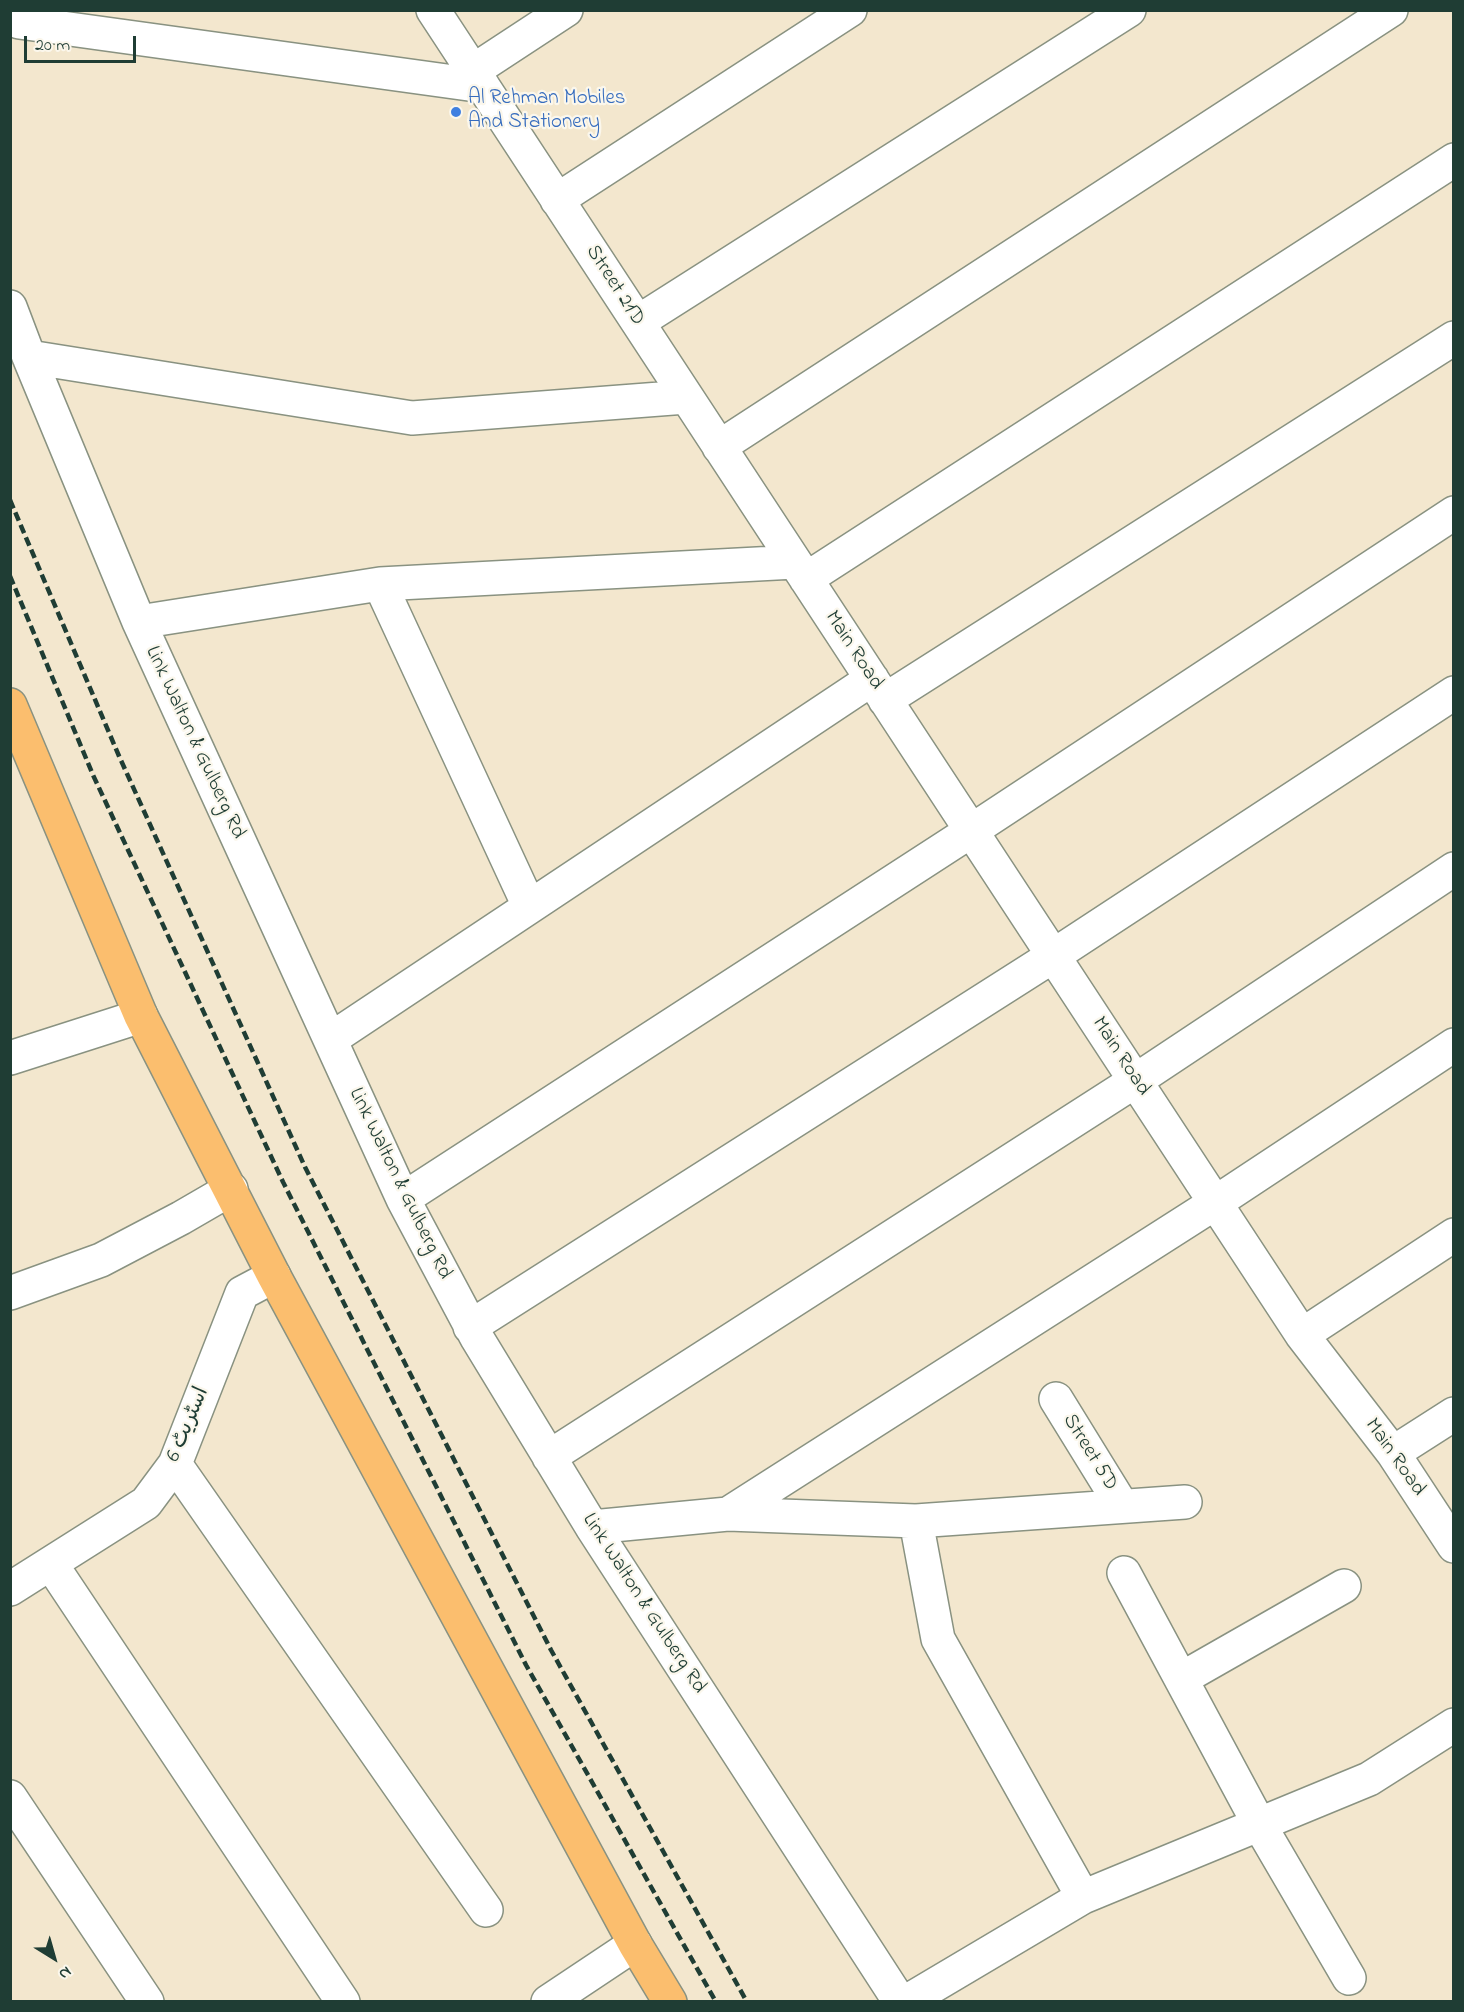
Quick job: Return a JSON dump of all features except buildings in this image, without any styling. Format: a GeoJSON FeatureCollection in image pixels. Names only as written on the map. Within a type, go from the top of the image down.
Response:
{"type":"FeatureCollection","features":[{"type":"Feature","properties":{"kind":"main road"},"geometry":{"type":"LineString","coordinates":[[10,705],[141,1016],[274,1276],[635,1944],[670,2001]]}},
{"type":"Feature","properties":{"kind":"street","name":"Street 21D"},"geometry":{"type":"LineString","coordinates":[[433,10],[800,570]]}},
{"type":"Feature","properties":{"kind":"street"},"geometry":{"type":"LineString","coordinates":[[21,18],[478,78],[566,10]]}},
{"type":"Feature","properties":{"kind":"street"},"geometry":{"type":"LineString","coordinates":[[557,200],[850,10]]}},
{"type":"Feature","properties":{"kind":"street"},"geometry":{"type":"LineString","coordinates":[[638,322],[1129,10]]}},
{"type":"Feature","properties":{"kind":"street"},"geometry":{"type":"LineString","coordinates":[[719,447],[1391,10]]}},
{"type":"Feature","properties":{"kind":"street"},"geometry":{"type":"LineString","coordinates":[[139,622],[380,584],[800,570],[1454,160]]}},
{"type":"Feature","properties":{"kind":"street","name":"Link Walton & Gulberg Rd"},"geometry":{"type":"LineString","coordinates":[[10,307],[139,622],[403,1199],[470,1327],[592,1527],[900,2001]]}},
{"type":"Feature","properties":{"kind":"street"},"geometry":{"type":"LineString","coordinates":[[330,1039],[529,906],[1454,338]]}},
{"type":"Feature","properties":{"kind":"street"},"geometry":{"type":"LineString","coordinates":[[29,357],[412,418],[687,397]]}},
{"type":"Feature","properties":{"kind":"street"},"geometry":{"type":"LineString","coordinates":[[403,1199],[971,831],[1454,513]]}},
{"type":"Feature","properties":{"kind":"street","name":"Main Road"},"geometry":{"type":"LineString","coordinates":[[800,570],[1302,1335],[1393,1453],[1454,1546]]}},
{"type":"Feature","properties":{"kind":"street"},"geometry":{"type":"LineString","coordinates":[[380,584],[529,906]]}},
{"type":"Feature","properties":{"kind":"street"},"geometry":{"type":"LineString","coordinates":[[470,1327],[1053,956],[1454,693]]}},
{"type":"Feature","properties":{"kind":"street"},"geometry":{"type":"LineString","coordinates":[[549,1457],[1135,1080],[1454,869]]}},
{"type":"Feature","properties":{"kind":"street"},"geometry":{"type":"LineString","coordinates":[[10,1058],[141,1016]]}},
{"type":"Feature","properties":{"kind":"street"},"geometry":{"type":"LineString","coordinates":[[728,1514],[1215,1203],[1454,1046]]}},
{"type":"Feature","properties":{"kind":"street"},"geometry":{"type":"LineString","coordinates":[[10,1293],[101,1260],[182,1218],[231,1189]]}},
{"type":"Feature","properties":{"kind":"street"},"geometry":{"type":"LineString","coordinates":[[1302,1335],[1454,1235]]}},
{"type":"Feature","properties":{"kind":"street","name":"اسٹریٹ 6"},"geometry":{"type":"LineString","coordinates":[[10,1590],[146,1503],[175,1464],[242,1293],[274,1276]]}},
{"type":"Feature","properties":{"kind":"street","name":"Street 5D"},"geometry":{"type":"LineString","coordinates":[[1056,1399],[1122,1506]]}},
{"type":"Feature","properties":{"kind":"street"},"geometry":{"type":"LineString","coordinates":[[1393,1453],[1454,1414]]}},
{"type":"Feature","properties":{"kind":"street"},"geometry":{"type":"LineString","coordinates":[[175,1464],[486,1910]]}},
{"type":"Feature","properties":{"kind":"street"},"geometry":{"type":"LineString","coordinates":[[592,1527],[728,1514],[916,1521],[1185,1502]]}},
{"type":"Feature","properties":{"kind":"street"},"geometry":{"type":"LineString","coordinates":[[916,1521],[938,1639],[1083,1897]]}},
{"type":"Feature","properties":{"kind":"street"},"geometry":{"type":"LineString","coordinates":[[51,1564],[343,2001]]}},
{"type":"Feature","properties":{"kind":"street"},"geometry":{"type":"LineString","coordinates":[[1124,1573],[1259,1824],[1349,1978]]}},
{"type":"Feature","properties":{"kind":"street"},"geometry":{"type":"LineString","coordinates":[[1181,1678],[1344,1586]]}},
{"type":"Feature","properties":{"kind":"street"},"geometry":{"type":"LineString","coordinates":[[906,2001],[1083,1897],[1369,1779],[1454,1725]]}},
{"type":"Feature","properties":{"kind":"street"},"geometry":{"type":"LineString","coordinates":[[10,1797],[147,2001]]}},
{"type":"Feature","properties":{"kind":"street"},"geometry":{"type":"LineString","coordinates":[[548,2001],[635,1944]]}},
{"type":"Feature","properties":{"kind":"railway"},"geometry":{"type":"LineString","coordinates":[[10,500],[119,756],[305,1167],[551,1650],[747,2002]]}},
{"type":"Feature","properties":{"kind":"railway"},"geometry":{"type":"LineString","coordinates":[[10,576],[93,775],[283,1182],[526,1665],[716,2002]]}},
{"type":"Feature","properties":{"kind":"place","name":"Al Rehman Mobiles And Stationery"},"geometry":{"type":"Point","coordinates":[456,112]}}]}
